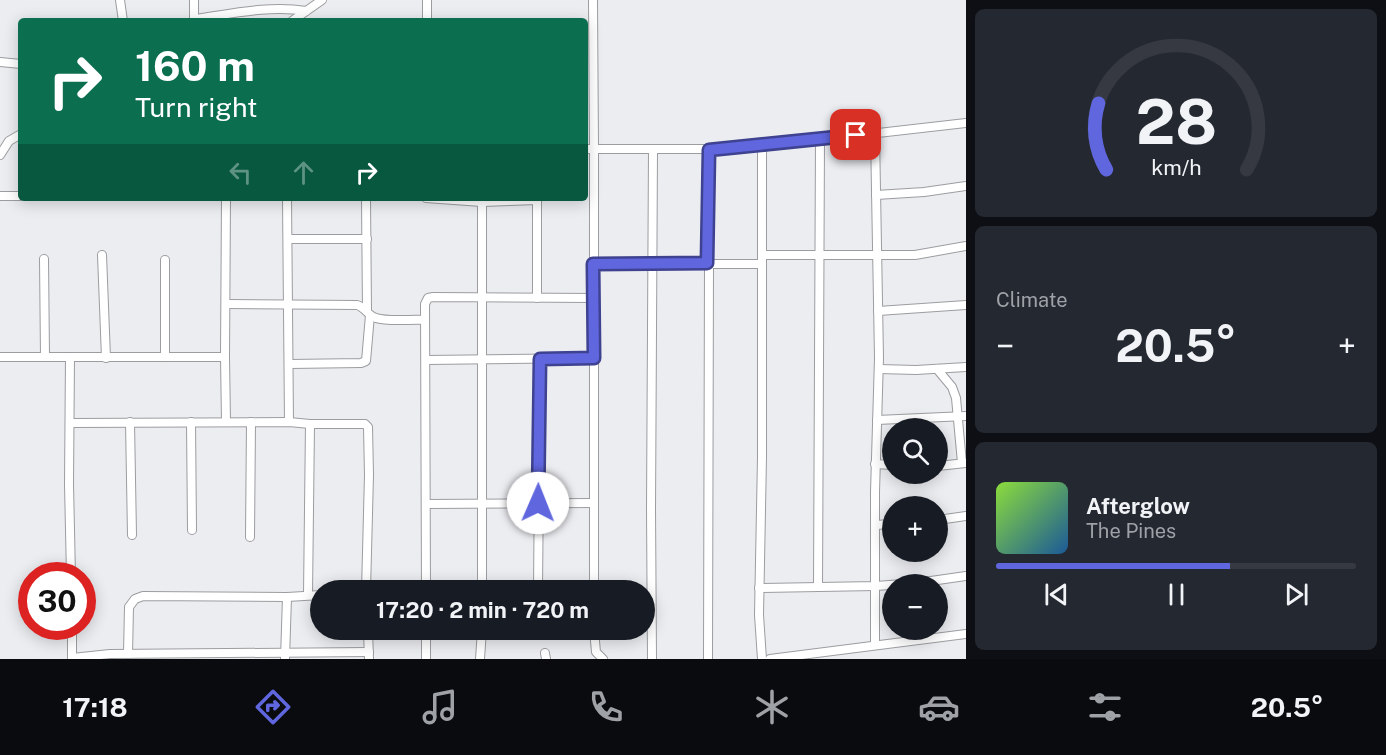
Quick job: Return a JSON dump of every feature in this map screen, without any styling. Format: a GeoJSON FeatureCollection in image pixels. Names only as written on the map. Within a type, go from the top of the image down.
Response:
{"type":"FeatureCollection","features":[{"type":"Feature","properties":{"kind":"street"},"geometry":{"type":"LineString","coordinates":[[120,0],[123,18]]}},
{"type":"Feature","properties":{"kind":"street"},"geometry":{"type":"LineString","coordinates":[[194,0],[194,18]]}},
{"type":"Feature","properties":{"kind":"street"},"geometry":{"type":"LineString","coordinates":[[296,18],[322,0]]}},
{"type":"Feature","properties":{"kind":"street"},"geometry":{"type":"LineString","coordinates":[[427,0],[427,18]]}},
{"type":"Feature","properties":{"kind":"street"},"geometry":{"type":"LineString","coordinates":[[593,0],[589,150],[594,298],[594,580]]}},
{"type":"Feature","properties":{"kind":"street"},"geometry":{"type":"LineString","coordinates":[[205,18],[251,10],[306,11]]}},
{"type":"Feature","properties":{"kind":"street"},"geometry":{"type":"LineString","coordinates":[[0,62],[18,64]]}},
{"type":"Feature","properties":{"kind":"street"},"geometry":{"type":"LineString","coordinates":[[589,150],[709,150],[966,123]]}},
{"type":"Feature","properties":{"kind":"street"},"geometry":{"type":"LineString","coordinates":[[875,134],[879,369],[875,464],[875,645]]}},
{"type":"Feature","properties":{"kind":"street"},"geometry":{"type":"LineString","coordinates":[[0,155],[9,141],[18,136]]}},
{"type":"Feature","properties":{"kind":"street"},"geometry":{"type":"LineString","coordinates":[[818,587],[820,139]]}},
{"type":"Feature","properties":{"kind":"street"},"geometry":{"type":"LineString","coordinates":[[762,146],[762,457],[759,588],[762,659]]}},
{"type":"Feature","properties":{"kind":"street"},"geometry":{"type":"LineString","coordinates":[[652,659],[653,150]]}},
{"type":"Feature","properties":{"kind":"street"},"geometry":{"type":"LineString","coordinates":[[708,659],[709,150]]}},
{"type":"Feature","properties":{"kind":"street"},"geometry":{"type":"LineString","coordinates":[[876,195],[966,186]]}},
{"type":"Feature","properties":{"kind":"street"},"geometry":{"type":"LineString","coordinates":[[0,196],[18,196]]}},
{"type":"Feature","properties":{"kind":"street"},"geometry":{"type":"LineString","coordinates":[[226,201],[226,422]]}},
{"type":"Feature","properties":{"kind":"street"},"geometry":{"type":"LineString","coordinates":[[287,201],[289,422]]}},
{"type":"Feature","properties":{"kind":"street"},"geometry":{"type":"LineString","coordinates":[[290,364],[366,362],[368,313],[366,201]]}},
{"type":"Feature","properties":{"kind":"street"},"geometry":{"type":"LineString","coordinates":[[468,201],[500,201]]}},
{"type":"Feature","properties":{"kind":"street"},"geometry":{"type":"LineString","coordinates":[[537,201],[537,298]]}},
{"type":"Feature","properties":{"kind":"street"},"geometry":{"type":"LineString","coordinates":[[482,202],[482,580]]}},
{"type":"Feature","properties":{"kind":"street"},"geometry":{"type":"LineString","coordinates":[[288,239],[367,239]]}},
{"type":"Feature","properties":{"kind":"street"},"geometry":{"type":"LineString","coordinates":[[593,264],[708,263],[819,255],[915,255],[966,246]]}},
{"type":"Feature","properties":{"kind":"street"},"geometry":{"type":"LineString","coordinates":[[102,255],[106,358]]}},
{"type":"Feature","properties":{"kind":"street"},"geometry":{"type":"LineString","coordinates":[[44,259],[45,357]]}},
{"type":"Feature","properties":{"kind":"street"},"geometry":{"type":"LineString","coordinates":[[165,260],[165,357]]}},
{"type":"Feature","properties":{"kind":"street"},"geometry":{"type":"LineString","coordinates":[[426,580],[425,304],[428,298],[594,298]]}},
{"type":"Feature","properties":{"kind":"street"},"geometry":{"type":"LineString","coordinates":[[226,304],[357,305],[377,319],[425,320]]}},
{"type":"Feature","properties":{"kind":"street"},"geometry":{"type":"LineString","coordinates":[[878,312],[966,305]]}},
{"type":"Feature","properties":{"kind":"street"},"geometry":{"type":"LineString","coordinates":[[0,357],[225,357]]}},
{"type":"Feature","properties":{"kind":"street"},"geometry":{"type":"LineString","coordinates":[[70,357],[71,562]]}},
{"type":"Feature","properties":{"kind":"street"},"geometry":{"type":"LineString","coordinates":[[426,360],[594,358]]}},
{"type":"Feature","properties":{"kind":"street"},"geometry":{"type":"LineString","coordinates":[[538,580],[540,359]]}},
{"type":"Feature","properties":{"kind":"street"},"geometry":{"type":"LineString","coordinates":[[879,369],[966,367]]}},
{"type":"Feature","properties":{"kind":"street"},"geometry":{"type":"LineString","coordinates":[[937,369],[952,387],[962,416],[964,463],[948,465]]}},
{"type":"Feature","properties":{"kind":"street"},"geometry":{"type":"LineString","coordinates":[[877,420],[962,416]]}},
{"type":"Feature","properties":{"kind":"street"},"geometry":{"type":"LineString","coordinates":[[130,422],[132,536]]}},
{"type":"Feature","properties":{"kind":"street"},"geometry":{"type":"LineString","coordinates":[[191,422],[192,530]]}},
{"type":"Feature","properties":{"kind":"street"},"geometry":{"type":"LineString","coordinates":[[249,537],[251,422]]}},
{"type":"Feature","properties":{"kind":"street"},"geometry":{"type":"LineString","coordinates":[[71,423],[289,422],[360,423],[368,427],[366,580]]}},
{"type":"Feature","properties":{"kind":"street"},"geometry":{"type":"LineString","coordinates":[[128,654],[129,607],[135,599],[143,596],[286,597],[308,595],[310,424]]}},
{"type":"Feature","properties":{"kind":"street"},"geometry":{"type":"LineString","coordinates":[[875,464],[882,464]]}},
{"type":"Feature","properties":{"kind":"street"},"geometry":{"type":"LineString","coordinates":[[426,504],[594,503]]}},
{"type":"Feature","properties":{"kind":"street"},"geometry":{"type":"LineString","coordinates":[[948,519],[966,516]]}},
{"type":"Feature","properties":{"kind":"street"},"geometry":{"type":"LineString","coordinates":[[875,525],[882,525]]}},
{"type":"Feature","properties":{"kind":"street"},"geometry":{"type":"LineString","coordinates":[[759,588],[876,586],[966,576]]}},
{"type":"Feature","properties":{"kind":"street"},"geometry":{"type":"LineString","coordinates":[[285,656],[286,597]]}},
{"type":"Feature","properties":{"kind":"street"},"geometry":{"type":"LineString","coordinates":[[770,659],[823,656],[875,645],[966,634]]}},
{"type":"Feature","properties":{"kind":"street"},"geometry":{"type":"LineString","coordinates":[[72,640],[72,658],[128,654],[167,657],[369,656],[368,640]]}},
{"type":"Feature","properties":{"kind":"street"},"geometry":{"type":"LineString","coordinates":[[426,640],[426,659]]}},
{"type":"Feature","properties":{"kind":"street"},"geometry":{"type":"LineString","coordinates":[[480,659],[481,640]]}},
{"type":"Feature","properties":{"kind":"street"},"geometry":{"type":"LineString","coordinates":[[595,640],[596,652],[603,659]]}},
{"type":"Feature","properties":{"kind":"route"},"geometry":{"type":"LineString","coordinates":[[538,503],[540,359],[594,358],[593,264],[707,263],[709,150],[737,149],[856,135]]}}]}
